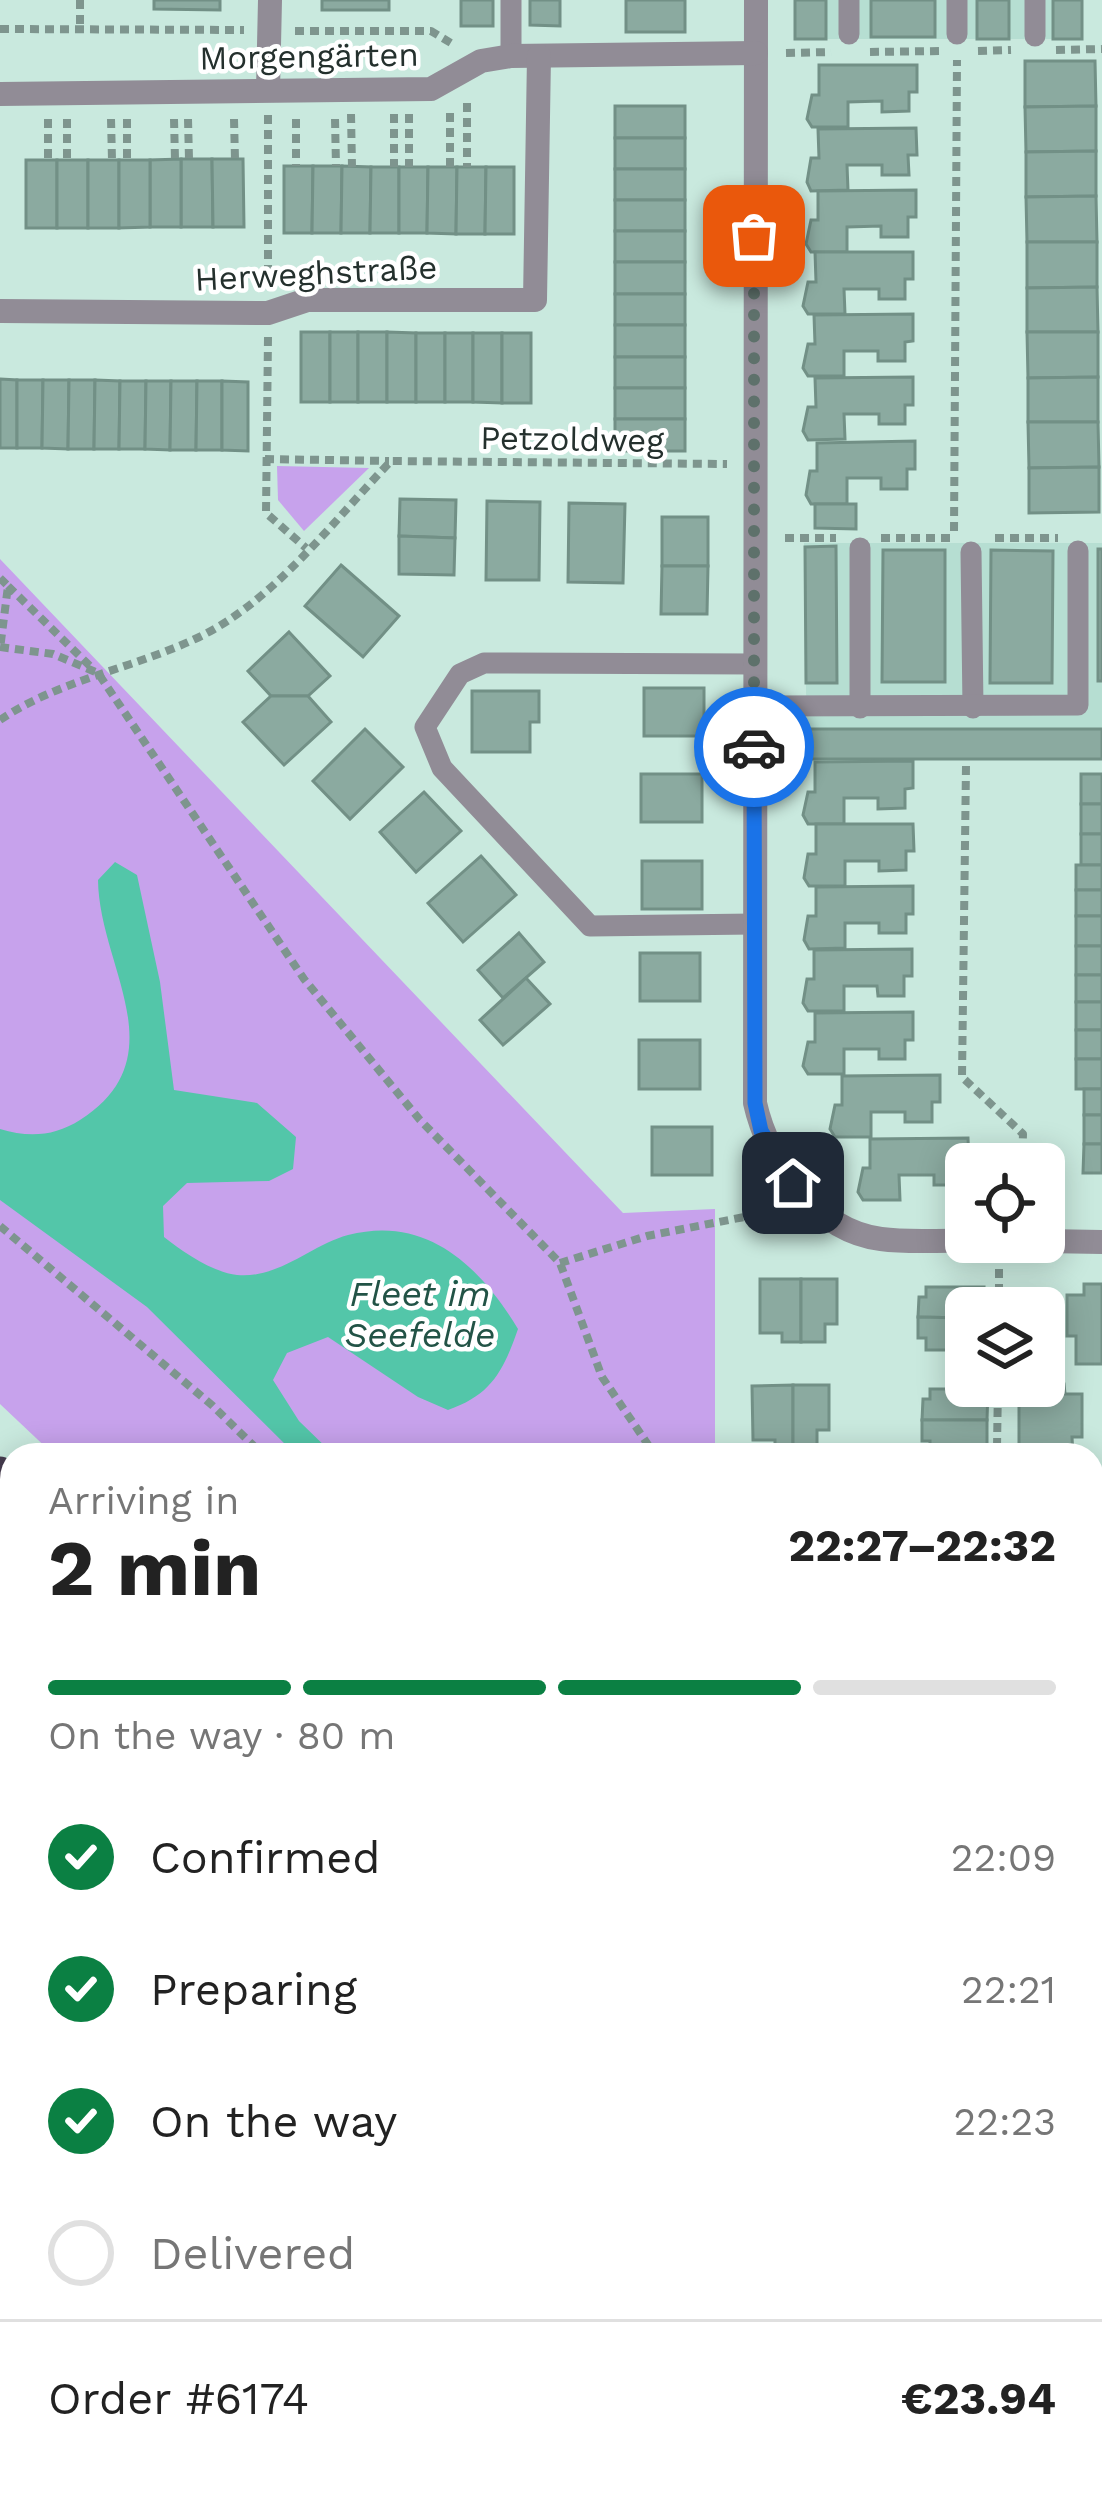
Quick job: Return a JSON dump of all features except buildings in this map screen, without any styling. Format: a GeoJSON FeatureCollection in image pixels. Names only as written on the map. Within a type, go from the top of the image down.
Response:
{"type":"FeatureCollection","features":[{"type":"Feature","properties":{"kind":"street"},"geometry":{"type":"LineString","coordinates":[[268,90],[269,0]]}},
{"type":"Feature","properties":{"kind":"street"},"geometry":{"type":"LineString","coordinates":[[755,0],[755,1103],[761,1131],[793,1183],[837,1225],[879,1239],[945,1241]]}},
{"type":"Feature","properties":{"kind":"street","name":"Morgengärten"},"geometry":{"type":"LineString","coordinates":[[0,94],[431,88],[511,56],[755,53]]}},
{"type":"Feature","properties":{"kind":"street","name":"Herweghstraße"},"geometry":{"type":"LineString","coordinates":[[0,311],[268,314],[307,300],[535,299],[539,56]]}},
{"type":"Feature","properties":{"kind":"street"},"geometry":{"type":"LineString","coordinates":[[1065,1241],[1102,1242]]}},
{"type":"Feature","properties":{"kind":"lane"},"geometry":{"type":"LineString","coordinates":[[511,0],[511,56]]}},
{"type":"Feature","properties":{"kind":"lane"},"geometry":{"type":"LineString","coordinates":[[849,0],[849,34]]}},
{"type":"Feature","properties":{"kind":"lane"},"geometry":{"type":"LineString","coordinates":[[957,0],[957,42]]}},
{"type":"Feature","properties":{"kind":"lane"},"geometry":{"type":"LineString","coordinates":[[1035,0],[1035,43]]}},
{"type":"Feature","properties":{"kind":"lane"},"geometry":{"type":"LineString","coordinates":[[965,542],[973,708]]}},
{"type":"Feature","properties":{"kind":"lane"},"geometry":{"type":"LineString","coordinates":[[860,543],[860,708]]}},
{"type":"Feature","properties":{"kind":"lane"},"geometry":{"type":"LineString","coordinates":[[754,706],[1078,705],[1077,544]]}},
{"type":"Feature","properties":{"kind":"lane"},"geometry":{"type":"LineString","coordinates":[[754,664],[484,663],[460,674],[425,727],[442,768],[590,926],[754,924]]}},
{"type":"Feature","properties":{"kind":"path"},"geometry":{"type":"LineString","coordinates":[[80,0],[80,29]]}},
{"type":"Feature","properties":{"kind":"path"},"geometry":{"type":"LineString","coordinates":[[860,543],[965,542],[957,42]]}},
{"type":"Feature","properties":{"kind":"path"},"geometry":{"type":"LineString","coordinates":[[755,53],[957,42],[1016,50]]}},
{"type":"Feature","properties":{"kind":"path"},"geometry":{"type":"LineString","coordinates":[[1035,43],[1102,49]]}},
{"type":"Feature","properties":{"kind":"path"},"geometry":{"type":"LineString","coordinates":[[449,167],[458,74]]}},
{"type":"Feature","properties":{"kind":"path"},"geometry":{"type":"LineString","coordinates":[[458,74],[467,167]]}},
{"type":"Feature","properties":{"kind":"path"},"geometry":{"type":"LineString","coordinates":[[394,166],[401,88]]}},
{"type":"Feature","properties":{"kind":"path"},"geometry":{"type":"LineString","coordinates":[[401,88],[409,166]]}},
{"type":"Feature","properties":{"kind":"path"},"geometry":{"type":"LineString","coordinates":[[336,166],[343,89]]}},
{"type":"Feature","properties":{"kind":"path"},"geometry":{"type":"LineString","coordinates":[[343,89],[352,166]]}},
{"type":"Feature","properties":{"kind":"path"},"geometry":{"type":"LineString","coordinates":[[296,90],[296,166]]}},
{"type":"Feature","properties":{"kind":"path","name":"Petzoldweg"},"geometry":{"type":"LineString","coordinates":[[265,459],[753,465]]}},
{"type":"Feature","properties":{"kind":"path"},"geometry":{"type":"LineString","coordinates":[[0,720],[98,673],[196,639],[253,604],[391,461]]}},
{"type":"Feature","properties":{"kind":"path"},"geometry":{"type":"LineString","coordinates":[[753,538],[839,538]]}},
{"type":"Feature","properties":{"kind":"path"},"geometry":{"type":"LineString","coordinates":[[992,538],[1077,544]]}},
{"type":"Feature","properties":{"kind":"path"},"geometry":{"type":"LineString","coordinates":[[0,578],[98,673],[304,979],[420,1120],[560,1263],[602,1377],[648,1443]]}},
{"type":"Feature","properties":{"kind":"path"},"geometry":{"type":"LineString","coordinates":[[8,586],[0,648],[53,653],[98,673]]}},
{"type":"Feature","properties":{"kind":"path"},"geometry":{"type":"LineString","coordinates":[[966,766],[962,1077],[1023,1134],[1023,1143]]}},
{"type":"Feature","properties":{"kind":"path"},"geometry":{"type":"LineString","coordinates":[[560,1263],[647,1236],[813,1204]]}},
{"type":"Feature","properties":{"kind":"path"},"geometry":{"type":"LineString","coordinates":[[0,1226],[249,1443]]}},
{"type":"Feature","properties":{"kind":"path"},"geometry":{"type":"LineString","coordinates":[[998,1407],[998,1443]]}},
{"type":"Feature","properties":{"kind":"shaded area"},"geometry":{"type":"Polygon","coordinates":[[[795,0],[1082,0],[1082,39],[795,39],[795,0]]]}},
{"type":"Feature","properties":{"kind":"shaded area"},"geometry":{"type":"Polygon","coordinates":[[[277,466],[369,468],[304,531],[278,500],[277,466]]]}},
{"type":"Feature","properties":{"kind":"shaded area"},"geometry":{"type":"Polygon","coordinates":[[[804,543],[1102,543],[1102,759],[807,759],[804,543]]]}},
{"type":"Feature","properties":{"kind":"shaded area"},"geometry":{"type":"Polygon","coordinates":[[[0,559],[623,1213],[715,1209],[715,1443],[41,1443],[0,1404],[0,559]]]}},
{"type":"Feature","properties":{"kind":"water","name":"Fleet im Seefelde"},"geometry":{"type":"Polygon","coordinates":[[[115,862],[137,875],[160,982],[174,1090],[257,1103],[296,1137],[293,1169],[269,1181],[187,1183],[163,1206],[164,1237],[208,1266],[237,1275],[281,1267],[348,1235],[403,1232],[427,1239],[469,1267],[518,1329],[501,1370],[475,1397],[448,1410],[418,1397],[328,1337],[287,1353],[273,1380],[299,1421],[322,1443],[284,1443],[147,1307],[0,1200],[0,1129],[42,1134],[71,1125],[109,1095],[125,1068],[126,1009],[98,880],[115,862]]]}},
{"type":"Feature","properties":{"kind":"way so far"},"geometry":{"type":"LineString","coordinates":[[754,236],[754,747]]}},
{"type":"Feature","properties":{"kind":"route"},"geometry":{"type":"LineString","coordinates":[[754,747],[755,1103],[761,1131],[793,1183]]}}]}
